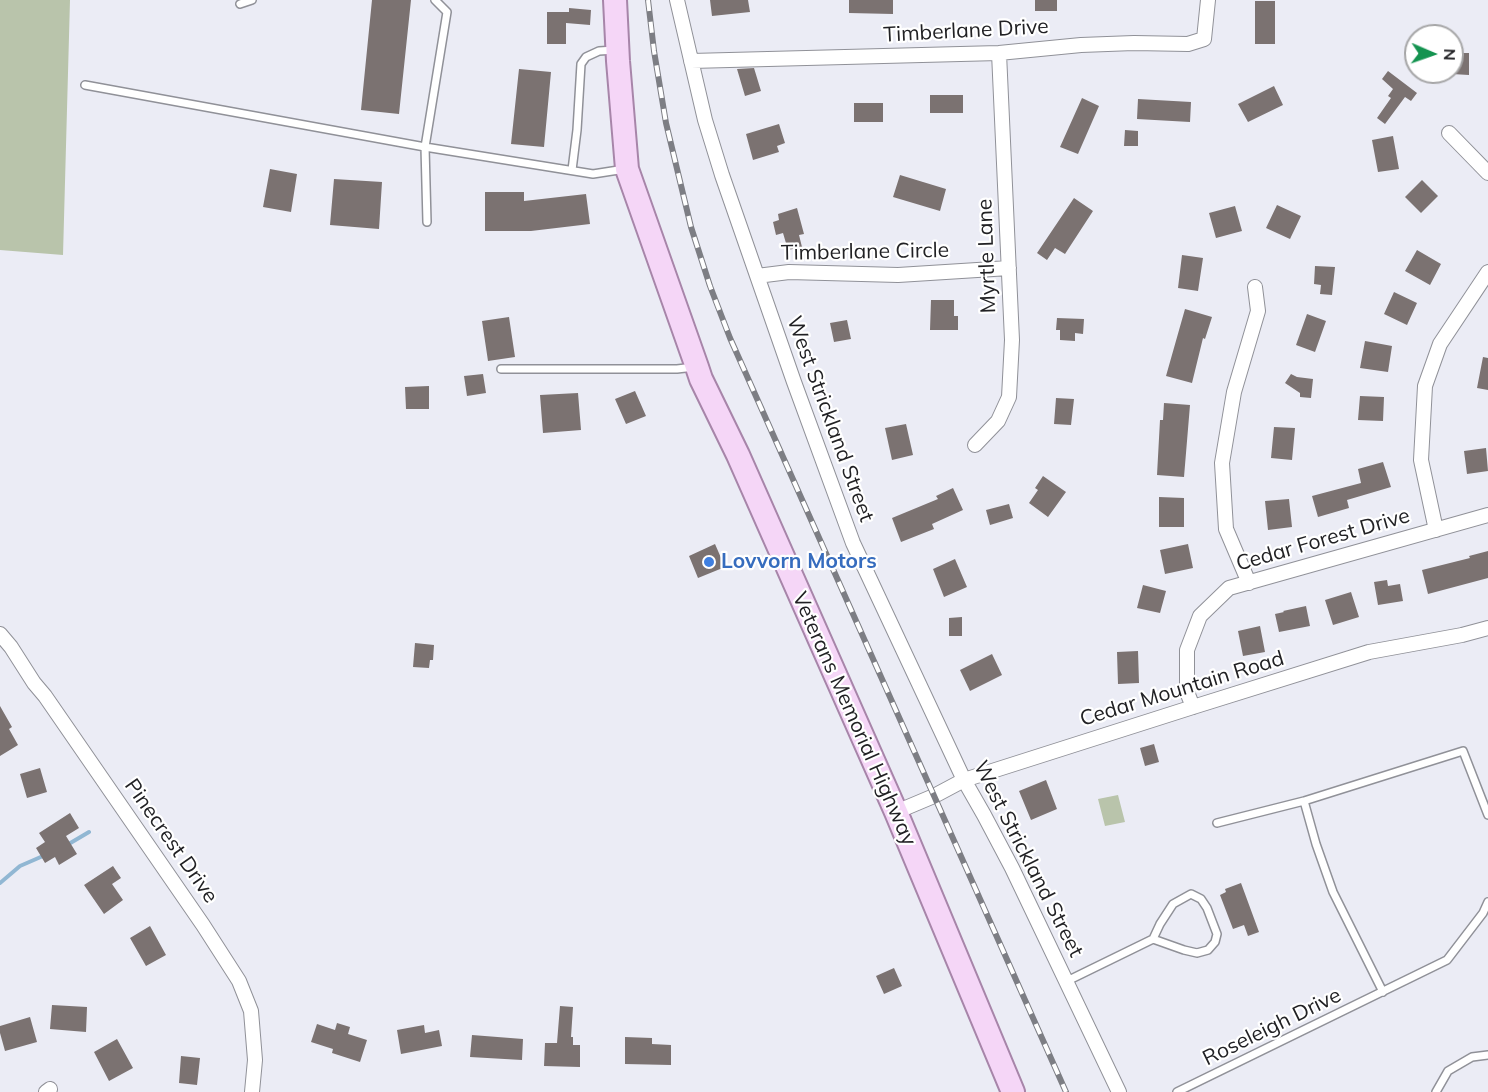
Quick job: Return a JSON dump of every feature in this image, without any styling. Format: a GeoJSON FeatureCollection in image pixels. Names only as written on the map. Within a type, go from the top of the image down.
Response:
{"type":"FeatureCollection","features":[{"type":"Feature","properties":{"kind":"main road","name":"Veterans Memorial Highway"},"geometry":{"type":"LineString","coordinates":[[615,0],[627,169],[701,379],[738,456],[896,812],[1013,1092]]}},
{"type":"Feature","properties":{"kind":"street","name":"West Strickland Street"},"geometry":{"type":"LineString","coordinates":[[677,0],[714,149],[794,382],[853,543],[964,780],[1012,868],[1119,1092]]}},
{"type":"Feature","properties":{"kind":"street","name":"Timberlane Drive"},"geometry":{"type":"LineString","coordinates":[[691,61],[999,53],[1081,45],[1134,43],[1188,44],[1204,39],[1208,0]]}},
{"type":"Feature","properties":{"kind":"street","name":"Myrtle Lane"},"geometry":{"type":"LineString","coordinates":[[975,445],[998,421],[1009,397],[1012,340],[999,53]]}},
{"type":"Feature","properties":{"kind":"street"},"geometry":{"type":"LineString","coordinates":[[1449,133],[1488,173]]}},
{"type":"Feature","properties":{"kind":"street","name":"Timberlane Circle"},"geometry":{"type":"LineString","coordinates":[[757,276],[789,272],[898,275],[1009,268]]}},
{"type":"Feature","properties":{"kind":"street"},"geometry":{"type":"LineString","coordinates":[[1436,530],[1421,459],[1425,386],[1440,344],[1488,272]]}},
{"type":"Feature","properties":{"kind":"street"},"geometry":{"type":"LineString","coordinates":[[1249,583],[1226,529],[1222,464],[1234,392],[1258,311],[1256,287]]}},
{"type":"Feature","properties":{"kind":"street","name":"Cedar Forest Drive"},"geometry":{"type":"LineString","coordinates":[[1193,707],[1187,692],[1187,650],[1200,616],[1229,588],[1488,515]]}},
{"type":"Feature","properties":{"kind":"street","name":"Cedar Mountain Road"},"geometry":{"type":"LineString","coordinates":[[896,812],[964,780],[1369,652],[1488,628]]}},
{"type":"Feature","properties":{"kind":"street","name":"Pinecrest Drive"},"geometry":{"type":"LineString","coordinates":[[0,634],[11,646],[34,683],[184,897],[239,981],[251,1011],[255,1060],[252,1092]]}},
{"type":"Feature","properties":{"kind":"lane"},"geometry":{"type":"LineString","coordinates":[[240,4],[252,0]]}},
{"type":"Feature","properties":{"kind":"lane"},"geometry":{"type":"LineString","coordinates":[[427,222],[425,147],[447,12],[435,0]]}},
{"type":"Feature","properties":{"kind":"lane"},"geometry":{"type":"LineString","coordinates":[[572,170],[581,64],[586,57],[599,51],[618,50]]}},
{"type":"Feature","properties":{"kind":"lane"},"geometry":{"type":"LineString","coordinates":[[86,85],[425,147],[593,174],[627,169]]}},
{"type":"Feature","properties":{"kind":"lane"},"geometry":{"type":"LineString","coordinates":[[501,369],[697,367]]}},
{"type":"Feature","properties":{"kind":"lane"},"geometry":{"type":"LineString","coordinates":[[1217,823],[1304,801],[1462,751],[1488,815]]}},
{"type":"Feature","properties":{"kind":"lane"},"geometry":{"type":"LineString","coordinates":[[1304,801],[1333,892],[1383,992]]}},
{"type":"Feature","properties":{"kind":"lane"},"geometry":{"type":"LineString","coordinates":[[1065,982],[1153,939],[1173,904],[1191,894],[1201,899],[1207,908],[1217,933],[1215,942],[1208,950],[1197,953],[1153,939]]}},
{"type":"Feature","properties":{"kind":"lane","name":"Roseleigh Drive"},"geometry":{"type":"LineString","coordinates":[[1177,1092],[1447,960],[1483,913],[1488,902]]}},
{"type":"Feature","properties":{"kind":"lane"},"geometry":{"type":"LineString","coordinates":[[1436,1092],[1448,1071],[1472,1057],[1488,1055]]}},
{"type":"Feature","properties":{"kind":"green space"},"geometry":{"type":"Polygon","coordinates":[[[0,0],[70,0],[63,255],[0,250],[0,0]]]}},
{"type":"Feature","properties":{"kind":"green space"},"geometry":{"type":"Polygon","coordinates":[[[1118,795],[1125,822],[1105,826],[1098,799],[1118,795]]]}},
{"type":"Feature","properties":{"kind":"building"},"geometry":{"type":"Polygon","coordinates":[[[372,0],[411,0],[399,114],[361,110],[372,0]]]}},
{"type":"Feature","properties":{"kind":"building"},"geometry":{"type":"Polygon","coordinates":[[[710,0],[748,0],[750,12],[712,16],[710,0]]]}},
{"type":"Feature","properties":{"kind":"building"},"geometry":{"type":"Polygon","coordinates":[[[849,0],[893,0],[893,14],[849,13],[849,0]]]}},
{"type":"Feature","properties":{"kind":"building"},"geometry":{"type":"Polygon","coordinates":[[[1035,0],[1057,0],[1057,11],[1035,11],[1035,0]]]}},
{"type":"Feature","properties":{"kind":"building"},"geometry":{"type":"Polygon","coordinates":[[[1255,1],[1275,1],[1275,44],[1255,44],[1255,1]]]}},
{"type":"Feature","properties":{"kind":"building"},"geometry":{"type":"Polygon","coordinates":[[[569,8],[591,10],[590,25],[566,23],[566,44],[547,44],[547,12],[569,12],[569,8]]]}},
{"type":"Feature","properties":{"kind":"building"},"geometry":{"type":"Polygon","coordinates":[[[1464,53],[1469,53],[1469,75],[1464,75],[1464,53]]]}},
{"type":"Feature","properties":{"kind":"building"},"geometry":{"type":"Polygon","coordinates":[[[754,68],[761,91],[745,96],[737,69],[754,68]]]}},
{"type":"Feature","properties":{"kind":"building"},"geometry":{"type":"Polygon","coordinates":[[[519,69],[551,72],[544,147],[511,144],[519,69]]]}},
{"type":"Feature","properties":{"kind":"building"},"geometry":{"type":"Polygon","coordinates":[[[1388,71],[1417,93],[1411,101],[1405,97],[1385,124],[1377,118],[1391,98],[1388,96],[1393,89],[1382,79],[1388,71]]]}},
{"type":"Feature","properties":{"kind":"building"},"geometry":{"type":"Polygon","coordinates":[[[1274,86],[1283,105],[1248,122],[1238,104],[1274,86]]]}},
{"type":"Feature","properties":{"kind":"building"},"geometry":{"type":"Polygon","coordinates":[[[930,95],[963,95],[963,113],[930,113],[930,95]]]}},
{"type":"Feature","properties":{"kind":"building"},"geometry":{"type":"Polygon","coordinates":[[[1082,98],[1099,106],[1078,154],[1060,147],[1082,98]]]}},
{"type":"Feature","properties":{"kind":"building"},"geometry":{"type":"Polygon","coordinates":[[[1138,99],[1191,102],[1190,122],[1137,119],[1138,99]]]}},
{"type":"Feature","properties":{"kind":"building"},"geometry":{"type":"Polygon","coordinates":[[[854,103],[883,103],[883,122],[854,122],[854,103]]]}},
{"type":"Feature","properties":{"kind":"building"},"geometry":{"type":"Polygon","coordinates":[[[779,124],[785,143],[777,146],[779,152],[753,160],[746,134],[779,124]]]}},
{"type":"Feature","properties":{"kind":"building"},"geometry":{"type":"Polygon","coordinates":[[[1125,130],[1138,131],[1138,146],[1124,146],[1125,130]]]}},
{"type":"Feature","properties":{"kind":"building"},"geometry":{"type":"Polygon","coordinates":[[[1393,136],[1399,169],[1378,172],[1372,140],[1393,136]]]}},
{"type":"Feature","properties":{"kind":"building"},"geometry":{"type":"Polygon","coordinates":[[[270,169],[297,174],[291,212],[263,207],[270,169]]]}},
{"type":"Feature","properties":{"kind":"building"},"geometry":{"type":"Polygon","coordinates":[[[900,175],[946,189],[940,211],[893,197],[900,175]]]}},
{"type":"Feature","properties":{"kind":"building"},"geometry":{"type":"Polygon","coordinates":[[[334,179],[382,182],[379,229],[330,225],[334,179]]]}},
{"type":"Feature","properties":{"kind":"building"},"geometry":{"type":"Polygon","coordinates":[[[1422,180],[1438,196],[1421,213],[1405,197],[1422,180]]]}},
{"type":"Feature","properties":{"kind":"building"},"geometry":{"type":"Polygon","coordinates":[[[485,192],[524,192],[524,201],[586,194],[590,224],[531,231],[485,231],[485,192]]]}},
{"type":"Feature","properties":{"kind":"building"},"geometry":{"type":"Polygon","coordinates":[[[1074,198],[1093,211],[1065,254],[1055,248],[1047,260],[1037,253],[1074,198]]]}},
{"type":"Feature","properties":{"kind":"building"},"geometry":{"type":"Polygon","coordinates":[[[1277,205],[1301,216],[1290,239],[1266,228],[1277,205]]]}},
{"type":"Feature","properties":{"kind":"building"},"geometry":{"type":"Polygon","coordinates":[[[1235,206],[1242,231],[1216,238],[1209,213],[1235,206]]]}},
{"type":"Feature","properties":{"kind":"building"},"geometry":{"type":"Polygon","coordinates":[[[797,208],[804,234],[799,235],[802,247],[788,250],[783,233],[776,235],[773,222],[779,220],[778,214],[797,208]]]}},
{"type":"Feature","properties":{"kind":"building"},"geometry":{"type":"Polygon","coordinates":[[[1417,250],[1441,264],[1430,285],[1405,271],[1417,250]]]}},
{"type":"Feature","properties":{"kind":"building"},"geometry":{"type":"Polygon","coordinates":[[[1182,255],[1203,258],[1198,291],[1178,288],[1182,255]]]}},
{"type":"Feature","properties":{"kind":"building"},"geometry":{"type":"Polygon","coordinates":[[[1315,266],[1335,267],[1332,295],[1320,294],[1321,285],[1314,284],[1315,266]]]}},
{"type":"Feature","properties":{"kind":"building"},"geometry":{"type":"Polygon","coordinates":[[[1394,292],[1417,303],[1407,325],[1384,314],[1394,292]]]}},
{"type":"Feature","properties":{"kind":"building"},"geometry":{"type":"Polygon","coordinates":[[[931,300],[954,300],[954,316],[958,316],[958,330],[930,330],[931,300]]]}},
{"type":"Feature","properties":{"kind":"building"},"geometry":{"type":"Polygon","coordinates":[[[1185,309],[1212,317],[1205,339],[1203,338],[1192,383],[1166,376],[1185,309]]]}},
{"type":"Feature","properties":{"kind":"building"},"geometry":{"type":"Polygon","coordinates":[[[1307,314],[1326,321],[1315,352],[1296,345],[1307,314]]]}},
{"type":"Feature","properties":{"kind":"building"},"geometry":{"type":"Polygon","coordinates":[[[509,317],[515,357],[488,361],[482,321],[509,317]]]}},
{"type":"Feature","properties":{"kind":"building"},"geometry":{"type":"Polygon","coordinates":[[[1057,318],[1084,319],[1083,334],[1075,333],[1075,341],[1060,340],[1060,330],[1056,330],[1057,318]]]}},
{"type":"Feature","properties":{"kind":"building"},"geometry":{"type":"Polygon","coordinates":[[[847,320],[851,339],[834,342],[830,323],[847,320]]]}},
{"type":"Feature","properties":{"kind":"building"},"geometry":{"type":"Polygon","coordinates":[[[1365,341],[1392,346],[1388,372],[1360,368],[1365,341]]]}},
{"type":"Feature","properties":{"kind":"building"},"geometry":{"type":"Polygon","coordinates":[[[1483,357],[1488,358],[1488,390],[1477,388],[1483,357]]]}},
{"type":"Feature","properties":{"kind":"building"},"geometry":{"type":"Polygon","coordinates":[[[483,374],[486,393],[467,396],[464,376],[483,374]]]}},
{"type":"Feature","properties":{"kind":"building"},"geometry":{"type":"Polygon","coordinates":[[[1291,374],[1313,379],[1311,398],[1300,397],[1300,393],[1285,383],[1291,374]]]}},
{"type":"Feature","properties":{"kind":"building"},"geometry":{"type":"Polygon","coordinates":[[[429,386],[429,409],[406,409],[405,387],[429,386]]]}},
{"type":"Feature","properties":{"kind":"building"},"geometry":{"type":"Polygon","coordinates":[[[635,391],[646,416],[626,424],[615,399],[635,391]]]}},
{"type":"Feature","properties":{"kind":"building"},"geometry":{"type":"Polygon","coordinates":[[[578,393],[581,430],[543,433],[540,395],[578,393]]]}},
{"type":"Feature","properties":{"kind":"building"},"geometry":{"type":"Polygon","coordinates":[[[1360,396],[1384,397],[1383,421],[1358,420],[1360,396]]]}},
{"type":"Feature","properties":{"kind":"building"},"geometry":{"type":"Polygon","coordinates":[[[1056,398],[1074,399],[1071,425],[1054,424],[1056,398]]]}},
{"type":"Feature","properties":{"kind":"building"},"geometry":{"type":"Polygon","coordinates":[[[1164,403],[1190,405],[1184,477],[1157,475],[1160,420],[1163,420],[1164,403]]]}},
{"type":"Feature","properties":{"kind":"building"},"geometry":{"type":"Polygon","coordinates":[[[906,424],[913,455],[892,460],[885,428],[906,424]]]}},
{"type":"Feature","properties":{"kind":"building"},"geometry":{"type":"Polygon","coordinates":[[[1274,427],[1295,428],[1292,460],[1271,458],[1274,427]]]}},
{"type":"Feature","properties":{"kind":"building"},"geometry":{"type":"Polygon","coordinates":[[[1486,448],[1488,471],[1467,474],[1464,451],[1486,448]]]}},
{"type":"Feature","properties":{"kind":"building"},"geometry":{"type":"Polygon","coordinates":[[[1383,462],[1391,487],[1347,500],[1349,508],[1318,517],[1312,496],[1361,483],[1358,469],[1383,462]]]}},
{"type":"Feature","properties":{"kind":"building"},"geometry":{"type":"Polygon","coordinates":[[[1043,476],[1066,492],[1048,517],[1029,503],[1038,490],[1035,488],[1043,476]]]}},
{"type":"Feature","properties":{"kind":"building"},"geometry":{"type":"Polygon","coordinates":[[[953,488],[963,510],[932,524],[934,529],[901,542],[892,518],[938,499],[936,496],[953,488]]]}},
{"type":"Feature","properties":{"kind":"building"},"geometry":{"type":"Polygon","coordinates":[[[1159,497],[1184,498],[1184,527],[1159,527],[1159,497]]]}},
{"type":"Feature","properties":{"kind":"building"},"geometry":{"type":"Polygon","coordinates":[[[1289,499],[1292,527],[1268,530],[1265,501],[1289,499]]]}},
{"type":"Feature","properties":{"kind":"building"},"geometry":{"type":"Polygon","coordinates":[[[1009,504],[1013,518],[990,525],[986,510],[1009,504]]]}},
{"type":"Feature","properties":{"kind":"building"},"geometry":{"type":"Polygon","coordinates":[[[715,544],[725,567],[698,578],[689,556],[715,544]]]}},
{"type":"Feature","properties":{"kind":"building"},"geometry":{"type":"Polygon","coordinates":[[[1188,544],[1193,568],[1165,574],[1160,550],[1188,544]]]}},
{"type":"Feature","properties":{"kind":"building"},"geometry":{"type":"Polygon","coordinates":[[[1488,551],[1488,578],[1428,594],[1422,570],[1488,551]]]}},
{"type":"Feature","properties":{"kind":"building"},"geometry":{"type":"Polygon","coordinates":[[[955,559],[967,587],[944,597],[933,569],[955,559]]]}},
{"type":"Feature","properties":{"kind":"building"},"geometry":{"type":"Polygon","coordinates":[[[1387,580],[1388,586],[1400,584],[1403,601],[1378,605],[1374,582],[1387,580]]]}},
{"type":"Feature","properties":{"kind":"building"},"geometry":{"type":"Polygon","coordinates":[[[1143,585],[1166,591],[1160,613],[1137,608],[1143,585]]]}},
{"type":"Feature","properties":{"kind":"building"},"geometry":{"type":"Polygon","coordinates":[[[1351,592],[1359,617],[1333,625],[1325,600],[1351,592]]]}},
{"type":"Feature","properties":{"kind":"building"},"geometry":{"type":"Polygon","coordinates":[[[1306,606],[1310,626],[1279,632],[1275,614],[1306,606]]]}},
{"type":"Feature","properties":{"kind":"building"},"geometry":{"type":"Polygon","coordinates":[[[962,617],[962,636],[949,636],[949,618],[962,617]]]}},
{"type":"Feature","properties":{"kind":"building"},"geometry":{"type":"Polygon","coordinates":[[[1260,626],[1265,652],[1243,656],[1238,631],[1260,626]]]}},
{"type":"Feature","properties":{"kind":"building"},"geometry":{"type":"Polygon","coordinates":[[[415,643],[434,645],[433,660],[430,660],[429,668],[413,667],[415,643]]]}},
{"type":"Feature","properties":{"kind":"building"},"geometry":{"type":"Polygon","coordinates":[[[1138,651],[1139,683],[1118,684],[1117,652],[1138,651]]]}},
{"type":"Feature","properties":{"kind":"building"},"geometry":{"type":"Polygon","coordinates":[[[992,654],[1002,675],[970,691],[960,670],[992,654]]]}},
{"type":"Feature","properties":{"kind":"building"},"geometry":{"type":"Polygon","coordinates":[[[0,706],[12,727],[9,729],[18,745],[0,756],[0,706]]]}},
{"type":"Feature","properties":{"kind":"building"},"geometry":{"type":"Polygon","coordinates":[[[1154,744],[1159,762],[1145,766],[1140,748],[1154,744]]]}},
{"type":"Feature","properties":{"kind":"building"},"geometry":{"type":"Polygon","coordinates":[[[40,768],[47,792],[27,798],[20,774],[40,768]]]}},
{"type":"Feature","properties":{"kind":"building"},"geometry":{"type":"Polygon","coordinates":[[[1046,780],[1057,809],[1031,820],[1019,791],[1046,780]]]}},
{"type":"Feature","properties":{"kind":"building"},"geometry":{"type":"Polygon","coordinates":[[[70,813],[79,828],[66,836],[77,854],[59,865],[55,857],[45,863],[36,848],[45,842],[39,833],[70,813]]]}},
{"type":"Feature","properties":{"kind":"building"},"geometry":{"type":"Polygon","coordinates":[[[113,866],[121,878],[112,884],[123,900],[104,914],[84,885],[113,866]]]}},
{"type":"Feature","properties":{"kind":"building"},"geometry":{"type":"Polygon","coordinates":[[[1241,883],[1259,932],[1248,936],[1244,925],[1233,929],[1220,895],[1226,892],[1225,889],[1241,883]]]}},
{"type":"Feature","properties":{"kind":"building"},"geometry":{"type":"Polygon","coordinates":[[[150,926],[166,955],[146,966],[130,938],[150,926]]]}},
{"type":"Feature","properties":{"kind":"building"},"geometry":{"type":"Polygon","coordinates":[[[894,968],[902,986],[884,994],[876,976],[894,968]]]}},
{"type":"Feature","properties":{"kind":"building"},"geometry":{"type":"Polygon","coordinates":[[[52,1005],[87,1007],[86,1032],[50,1029],[52,1005]]]}},
{"type":"Feature","properties":{"kind":"building"},"geometry":{"type":"Polygon","coordinates":[[[560,1006],[573,1007],[571,1037],[573,1037],[573,1045],[580,1045],[580,1067],[544,1066],[545,1043],[557,1043],[560,1006]]]}},
{"type":"Feature","properties":{"kind":"building"},"geometry":{"type":"Polygon","coordinates":[[[30,1017],[37,1042],[5,1051],[0,1026],[30,1017]]]}},
{"type":"Feature","properties":{"kind":"building"},"geometry":{"type":"Polygon","coordinates":[[[337,1023],[350,1027],[348,1034],[367,1040],[360,1062],[332,1053],[333,1049],[311,1042],[317,1024],[335,1030],[337,1023]]]}},
{"type":"Feature","properties":{"kind":"building"},"geometry":{"type":"Polygon","coordinates":[[[424,1025],[425,1033],[439,1030],[442,1046],[401,1054],[397,1030],[424,1025]]]}},
{"type":"Feature","properties":{"kind":"building"},"geometry":{"type":"Polygon","coordinates":[[[472,1035],[523,1039],[522,1060],[470,1057],[472,1035]]]}},
{"type":"Feature","properties":{"kind":"building"},"geometry":{"type":"Polygon","coordinates":[[[625,1037],[652,1038],[652,1044],[671,1045],[671,1065],[625,1064],[625,1037]]]}},
{"type":"Feature","properties":{"kind":"building"},"geometry":{"type":"Polygon","coordinates":[[[117,1039],[133,1068],[109,1081],[94,1052],[117,1039]]]}},
{"type":"Feature","properties":{"kind":"building"},"geometry":{"type":"Polygon","coordinates":[[[181,1056],[200,1058],[197,1085],[179,1083],[181,1056]]]}},
{"type":"Feature","properties":{"kind":"waterway"},"geometry":{"type":"LineString","coordinates":[[67,845],[89,832]]}},
{"type":"Feature","properties":{"kind":"waterway"},"geometry":{"type":"LineString","coordinates":[[0,883],[20,866],[43,856]]}},
{"type":"Feature","properties":{"kind":"railway"},"geometry":{"type":"LineString","coordinates":[[648,0],[666,123],[691,227],[710,286],[730,338],[1066,1092]]}},
{"type":"Feature","properties":{"kind":"place","name":"Lovvorn Motors"},"geometry":{"type":"Point","coordinates":[709,562]}}]}
